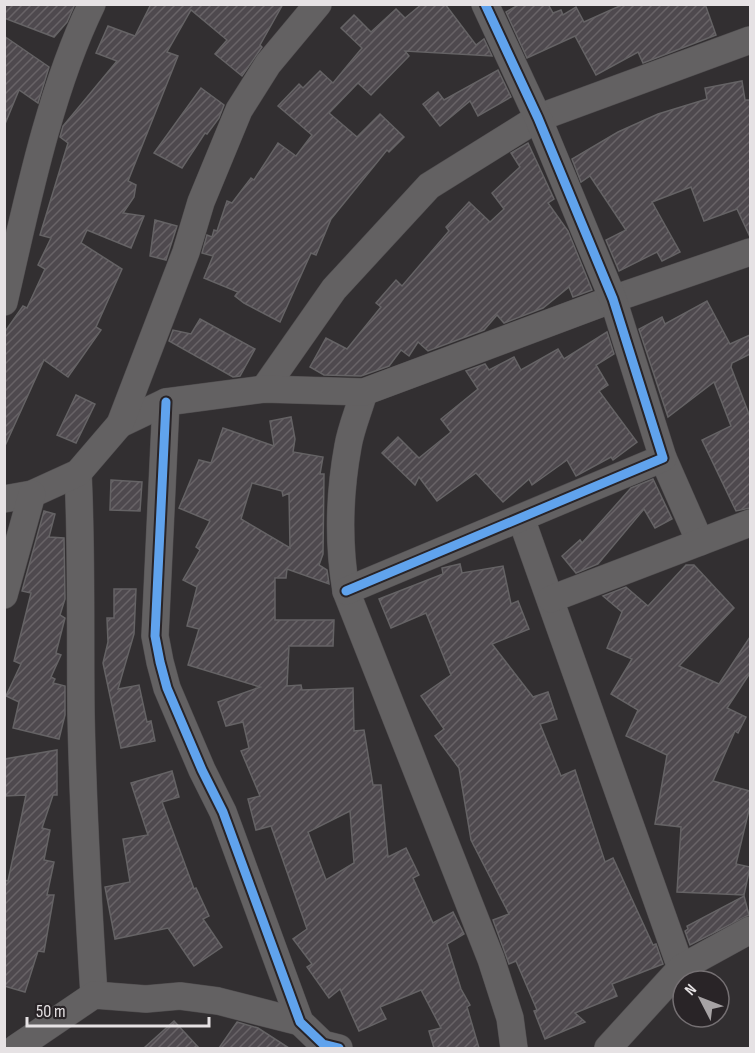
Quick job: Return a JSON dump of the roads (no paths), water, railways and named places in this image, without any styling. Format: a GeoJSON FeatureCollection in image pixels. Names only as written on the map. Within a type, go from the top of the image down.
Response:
{"type":"FeatureCollection","features":[{"type":"Feature","properties":{"kind":"street"},"geometry":{"type":"LineString","coordinates":[[4,302],[27,202],[52,115],[80,30],[92,4]]}},
{"type":"Feature","properties":{"kind":"street"},"geometry":{"type":"LineString","coordinates":[[4,499],[32,494],[78,473],[120,424],[186,252],[201,202],[239,110],[268,64],[318,4]]}},
{"type":"Feature","properties":{"kind":"street"},"geometry":{"type":"LineString","coordinates":[[485,4],[538,118],[613,299],[663,458],[700,542]]}},
{"type":"Feature","properties":{"kind":"street"},"geometry":{"type":"LineString","coordinates":[[264,389],[334,289],[429,186],[538,118],[750,40]]}},
{"type":"Feature","properties":{"kind":"street"},"geometry":{"type":"LineString","coordinates":[[120,424],[166,402],[264,389],[364,392],[613,299],[750,252]]}},
{"type":"Feature","properties":{"kind":"street"},"geometry":{"type":"LineString","coordinates":[[364,392],[348,444],[340,514],[340,556],[346,591],[491,959],[510,1018],[514,1048]]}},
{"type":"Feature","properties":{"kind":"street"},"geometry":{"type":"LineString","coordinates":[[166,402],[155,636],[160,662],[167,688],[202,770],[223,812],[300,1022],[326,1047]]}},
{"type":"Feature","properties":{"kind":"street"},"geometry":{"type":"LineString","coordinates":[[346,591],[663,458]]}},
{"type":"Feature","properties":{"kind":"street"},"geometry":{"type":"LineString","coordinates":[[78,473],[82,589],[81,711],[85,856],[94,995]]}},
{"type":"Feature","properties":{"kind":"street"},"geometry":{"type":"LineString","coordinates":[[4,596],[32,494]]}},
{"type":"Feature","properties":{"kind":"street"},"geometry":{"type":"LineString","coordinates":[[521,518],[681,968]]}},
{"type":"Feature","properties":{"kind":"street"},"geometry":{"type":"LineString","coordinates":[[551,600],[750,523]]}},
{"type":"Feature","properties":{"kind":"street"},"geometry":{"type":"LineString","coordinates":[[608,1048],[681,968],[750,930]]}},
{"type":"Feature","properties":{"kind":"street"},"geometry":{"type":"LineString","coordinates":[[16,1048],[94,995],[146,999],[180,996],[218,1001],[300,1022]]}}]}
